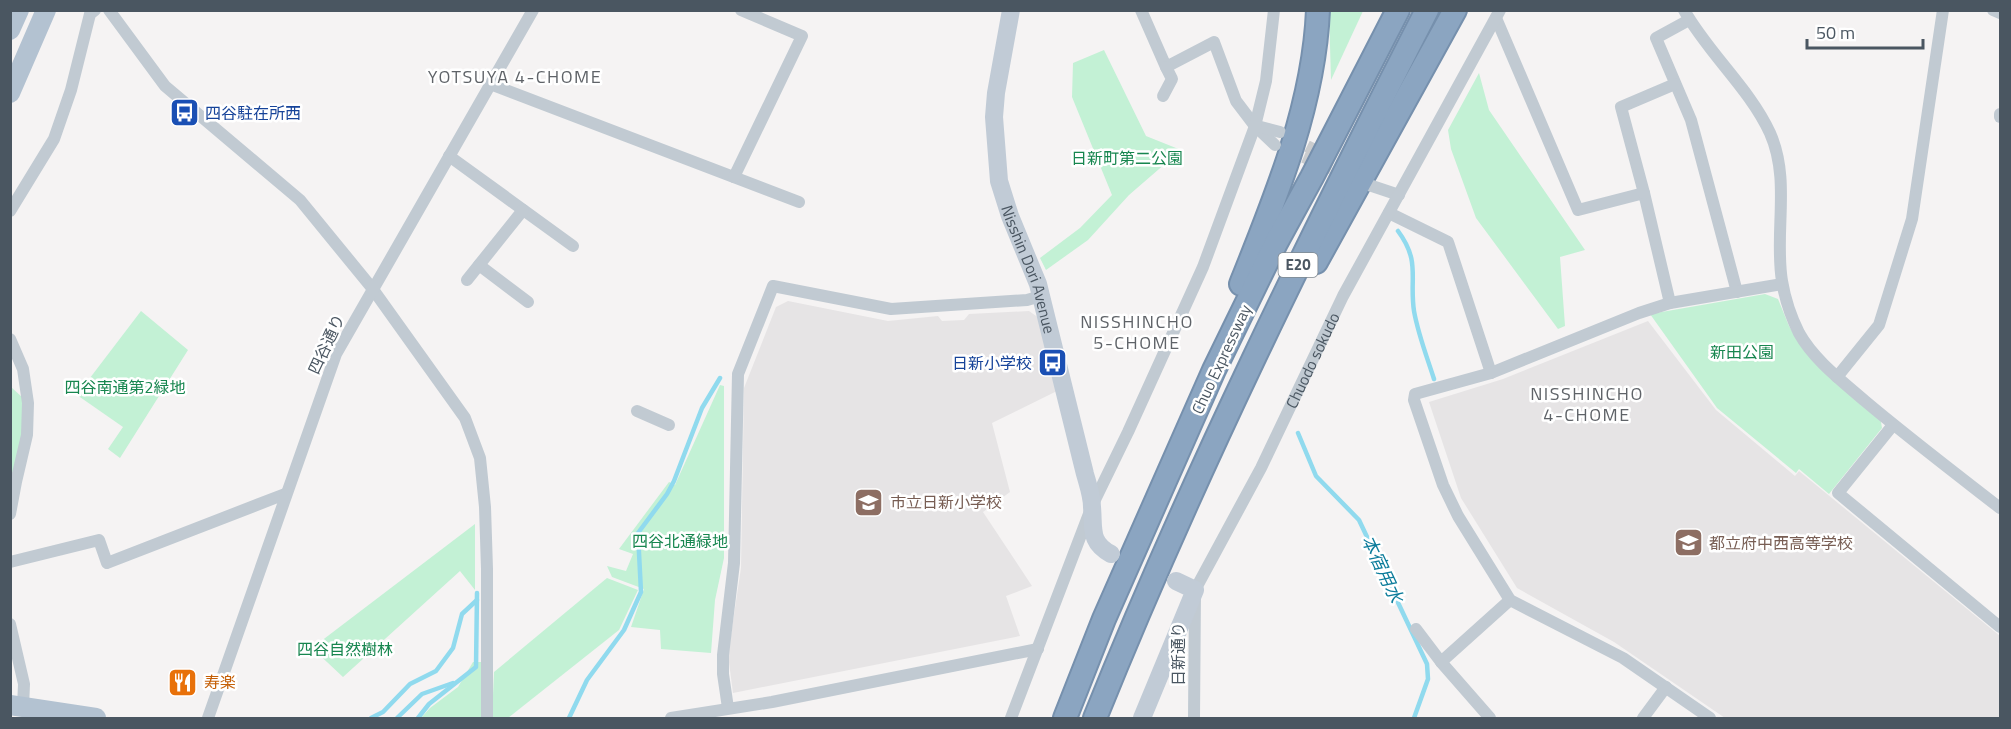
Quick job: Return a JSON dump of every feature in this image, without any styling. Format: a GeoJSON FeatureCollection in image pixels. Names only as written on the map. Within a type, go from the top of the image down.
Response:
{"type":"FeatureCollection","features":[{"type":"Feature","properties":{"kind":"highway"},"geometry":{"type":"LineString","coordinates":[[1155,503],[1284,173],[1307,89],[1318,10]]}},
{"type":"Feature","properties":{"kind":"highway","name":"Chuo Expressway"},"geometry":{"type":"LineString","coordinates":[[1065,718],[1104,619],[1214,370],[1276,243],[1398,10]]}},
{"type":"Feature","properties":{"kind":"highway","name":"Chuo Expressway"},"geometry":{"type":"LineString","coordinates":[[1095,718],[1178,524],[1307,248],[1427,10]]}},
{"type":"Feature","properties":{"kind":"highway"},"geometry":{"type":"LineString","coordinates":[[1178,524],[1330,236],[1455,10]]}},
{"type":"Feature","properties":{"kind":"main road"},"geometry":{"type":"LineString","coordinates":[[10,30],[19,10]]}},
{"type":"Feature","properties":{"kind":"main road"},"geometry":{"type":"LineString","coordinates":[[10,93],[46,10]]}},
{"type":"Feature","properties":{"kind":"main road"},"geometry":{"type":"LineString","coordinates":[[17,706],[96,718]]}},
{"type":"Feature","properties":{"kind":"street"},"geometry":{"type":"LineString","coordinates":[[10,211],[54,139],[71,90],[90,14],[95,10]]}},
{"type":"Feature","properties":{"kind":"street"},"geometry":{"type":"LineString","coordinates":[[109,10],[165,86],[300,200],[372,288],[465,418],[480,458],[486,548],[487,718]]}},
{"type":"Feature","properties":{"kind":"street","name":"四谷通り"},"geometry":{"type":"LineString","coordinates":[[208,718],[336,354],[533,10]]}},
{"type":"Feature","properties":{"kind":"street"},"geometry":{"type":"LineString","coordinates":[[734,177],[802,36],[741,10]]}},
{"type":"Feature","properties":{"kind":"street","name":"Nisshin Dori Avenue"},"geometry":{"type":"LineString","coordinates":[[1011,10],[996,93],[994,117],[997,164],[1010,216],[1033,269],[1041,296],[1092,506],[1092,528],[1095,540],[1102,549],[1111,554]]}},
{"type":"Feature","properties":{"kind":"street"},"geometry":{"type":"LineString","coordinates":[[1141,10],[1172,79],[1164,96]]}},
{"type":"Feature","properties":{"kind":"street"},"geometry":{"type":"LineString","coordinates":[[1011,718],[1092,506],[1203,267],[1255,126],[1266,81],[1274,10]]}},
{"type":"Feature","properties":{"kind":"street"},"geometry":{"type":"LineString","coordinates":[[1837,377],[1879,325],[1912,219],[1943,10]]}},
{"type":"Feature","properties":{"kind":"street"},"geometry":{"type":"LineString","coordinates":[[1993,10],[2001,13]]}},
{"type":"Feature","properties":{"kind":"street"},"geometry":{"type":"LineString","coordinates":[[1498,14],[1578,210],[1644,193]]}},
{"type":"Feature","properties":{"kind":"street","name":"Chuodo sokudo"},"geometry":{"type":"LineString","coordinates":[[1142,718],[1195,590],[1253,483],[1343,296],[1498,14]]}},
{"type":"Feature","properties":{"kind":"street"},"geometry":{"type":"LineString","coordinates":[[1737,292],[1690,120],[1656,38],[1687,15],[1758,112],[1770,134],[1780,174],[1779,264],[1789,309],[1800,334],[1812,351],[1837,377],[2001,508]]}},
{"type":"Feature","properties":{"kind":"street"},"geometry":{"type":"LineString","coordinates":[[1166,67],[1214,42],[1236,101],[1255,126],[1275,145]]}},
{"type":"Feature","properties":{"kind":"street"},"geometry":{"type":"LineString","coordinates":[[490,84],[799,202]]}},
{"type":"Feature","properties":{"kind":"street"},"geometry":{"type":"LineString","coordinates":[[1670,303],[1621,107],[1676,84]]}},
{"type":"Feature","properties":{"kind":"street"},"geometry":{"type":"LineString","coordinates":[[1255,126],[1280,132]]}},
{"type":"Feature","properties":{"kind":"street"},"geometry":{"type":"LineString","coordinates":[[448,156],[573,246]]}},
{"type":"Feature","properties":{"kind":"street"},"geometry":{"type":"LineString","coordinates":[[1371,182],[1399,195]]}},
{"type":"Feature","properties":{"kind":"street"},"geometry":{"type":"LineString","coordinates":[[467,280],[523,210]]}},
{"type":"Feature","properties":{"kind":"street"},"geometry":{"type":"LineString","coordinates":[[1389,213],[1448,242],[1491,373]]}},
{"type":"Feature","properties":{"kind":"street"},"geometry":{"type":"LineString","coordinates":[[479,265],[528,302]]}},
{"type":"Feature","properties":{"kind":"street"},"geometry":{"type":"LineString","coordinates":[[1710,718],[1623,658],[1510,600],[1458,516],[1443,485],[1414,400],[1415,394],[1491,373],[1639,313],[1670,303],[1782,284]]}},
{"type":"Feature","properties":{"kind":"street"},"geometry":{"type":"LineString","coordinates":[[728,708],[723,655],[734,563],[738,374],[773,286],[891,309],[1027,300],[1041,296]]}},
{"type":"Feature","properties":{"kind":"street"},"geometry":{"type":"LineString","coordinates":[[10,339],[23,369],[28,403],[27,435],[10,514]]}},
{"type":"Feature","properties":{"kind":"street"},"geometry":{"type":"LineString","coordinates":[[637,411],[669,425]]}},
{"type":"Feature","properties":{"kind":"street"},"geometry":{"type":"LineString","coordinates":[[1893,424],[1838,493],[2001,627]]}},
{"type":"Feature","properties":{"kind":"street"},"geometry":{"type":"LineString","coordinates":[[10,562],[99,540],[108,563],[285,494]]}},
{"type":"Feature","properties":{"kind":"street"},"geometry":{"type":"LineString","coordinates":[[1176,581],[1195,590]]}},
{"type":"Feature","properties":{"kind":"street","name":"日新通り"},"geometry":{"type":"LineString","coordinates":[[1194,718],[1195,590]]}},
{"type":"Feature","properties":{"kind":"street"},"geometry":{"type":"LineString","coordinates":[[1441,662],[1510,600]]}},
{"type":"Feature","properties":{"kind":"street"},"geometry":{"type":"LineString","coordinates":[[10,624],[24,684],[17,706]]}},
{"type":"Feature","properties":{"kind":"street"},"geometry":{"type":"LineString","coordinates":[[1416,628],[1441,662],[1490,718]]}},
{"type":"Feature","properties":{"kind":"street"},"geometry":{"type":"LineString","coordinates":[[671,718],[772,702],[1038,649]]}},
{"type":"Feature","properties":{"kind":"street"},"geometry":{"type":"LineString","coordinates":[[1643,718],[1666,687]]}},
{"type":"Feature","properties":{"kind":"shaded area","name":"市立日新小学校"},"geometry":{"type":"Polygon","coordinates":[[[788,301],[888,321],[938,316],[942,321],[964,320],[969,314],[1029,311],[1039,318],[1059,390],[992,423],[1010,492],[983,512],[1032,586],[1006,596],[1020,636],[733,693],[728,655],[741,568],[744,388],[776,307],[788,301]]]}},
{"type":"Feature","properties":{"kind":"shaded area","name":"都立府中西高等学校"},"geometry":{"type":"Polygon","coordinates":[[[1648,321],[1716,410],[1795,476],[1799,471],[2000,636],[2000,718],[1725,718],[1614,642],[1517,588],[1461,498],[1429,402],[1503,379],[1648,321]]]}},
{"type":"Feature","properties":{"kind":"green space"},"geometry":{"type":"Polygon","coordinates":[[[1329,11],[1363,11],[1331,80],[1329,11]]]}},
{"type":"Feature","properties":{"kind":"green space","name":"日新町第二公園"},"geometry":{"type":"Polygon","coordinates":[[[1104,50],[1146,136],[1181,150],[1129,195],[1088,240],[1046,270],[1040,258],[1080,228],[1112,195],[1072,97],[1073,63],[1104,50]]]}},
{"type":"Feature","properties":{"kind":"green space"},"geometry":{"type":"Polygon","coordinates":[[[1479,73],[1489,110],[1585,250],[1560,257],[1565,326],[1558,329],[1476,218],[1451,149],[1448,130],[1479,73]]]}},
{"type":"Feature","properties":{"kind":"green space","name":"新田公園"},"geometry":{"type":"Polygon","coordinates":[[[1765,294],[1778,299],[1799,343],[1880,416],[1882,428],[1829,494],[1799,469],[1796,473],[1717,408],[1650,314],[1765,294]]]}},
{"type":"Feature","properties":{"kind":"green space","name":"四谷南通第2緑地"},"geometry":{"type":"Polygon","coordinates":[[[141,311],[188,350],[120,458],[108,449],[123,427],[77,395],[141,311]]]}},
{"type":"Feature","properties":{"kind":"green space","name":"四谷北通緑地"},"geometry":{"type":"Polygon","coordinates":[[[720,385],[724,386],[724,558],[715,600],[711,653],[661,649],[660,630],[631,627],[644,589],[612,577],[607,566],[626,571],[633,554],[619,549],[669,482],[675,485],[720,385]]]}},
{"type":"Feature","properties":{"kind":"green space"},"geometry":{"type":"Polygon","coordinates":[[[11,387],[23,398],[23,436],[11,487],[11,387]]]}},
{"type":"Feature","properties":{"kind":"green space","name":"四谷自然樹林"},"geometry":{"type":"Polygon","coordinates":[[[475,524],[475,590],[460,571],[343,677],[312,648],[475,524]]]}},
{"type":"Feature","properties":{"kind":"green space"},"geometry":{"type":"Polygon","coordinates":[[[607,578],[638,590],[619,630],[508,718],[492,718],[494,672],[607,578]]]}},
{"type":"Feature","properties":{"kind":"green space"},"geometry":{"type":"Polygon","coordinates":[[[473,662],[482,662],[482,718],[421,718],[430,708],[458,687],[473,662]]]}},
{"type":"Feature","properties":{"kind":"waterway"},"geometry":{"type":"LineString","coordinates":[[1398,231],[1410,252],[1414,311],[1434,379]]}},
{"type":"Feature","properties":{"kind":"waterway"},"geometry":{"type":"LineString","coordinates":[[569,718],[587,680],[624,630],[641,592],[638,533],[674,481],[702,408],[720,378]]}},
{"type":"Feature","properties":{"kind":"waterway","name":"本宿用水"},"geometry":{"type":"LineString","coordinates":[[1298,433],[1316,476],[1359,520],[1427,664],[1428,679],[1414,718]]}},
{"type":"Feature","properties":{"kind":"waterway"},"geometry":{"type":"LineString","coordinates":[[418,718],[429,704],[476,667],[477,593]]}},
{"type":"Feature","properties":{"kind":"waterway"},"geometry":{"type":"LineString","coordinates":[[371,718],[383,712],[410,684],[436,671],[453,648],[462,614],[477,600]]}},
{"type":"Feature","properties":{"kind":"waterway"},"geometry":{"type":"LineString","coordinates":[[397,718],[422,694],[453,683]]}},
{"type":"Feature","properties":{"kind":"tunnel"},"geometry":{"type":"LineString","coordinates":[[1291,138],[1351,168]]}},
{"type":"Feature","properties":{"kind":"tunnel"},"geometry":{"type":"LineString","coordinates":[[1287,150],[1349,176]]}},
{"type":"Feature","properties":{"kind":"place","name":"四谷駐在所西"},"geometry":{"type":"Point","coordinates":[184,113]}},
{"type":"Feature","properties":{"kind":"place","name":"日新小学校"},"geometry":{"type":"Point","coordinates":[1053,363]}},
{"type":"Feature","properties":{"kind":"place","name":"市立日新小学校"},"geometry":{"type":"Point","coordinates":[869,502]}},
{"type":"Feature","properties":{"kind":"place","name":"都立府中西高等学校"},"geometry":{"type":"Point","coordinates":[1688,543]}},
{"type":"Feature","properties":{"kind":"place","name":"寿楽"},"geometry":{"type":"Point","coordinates":[183,682]}},
{"type":"Feature","properties":{"kind":"district","name":"YOTSUYA 4-CHOME"},"geometry":{"type":"Point","coordinates":[515,77]}},
{"type":"Feature","properties":{"kind":"district","name":"NISSHINCHO 5-CHOME"},"geometry":{"type":"Point","coordinates":[1137,332]}},
{"type":"Feature","properties":{"kind":"district","name":"NISSHINCHO 4-CHOME"},"geometry":{"type":"Point","coordinates":[1587,404]}}]}
